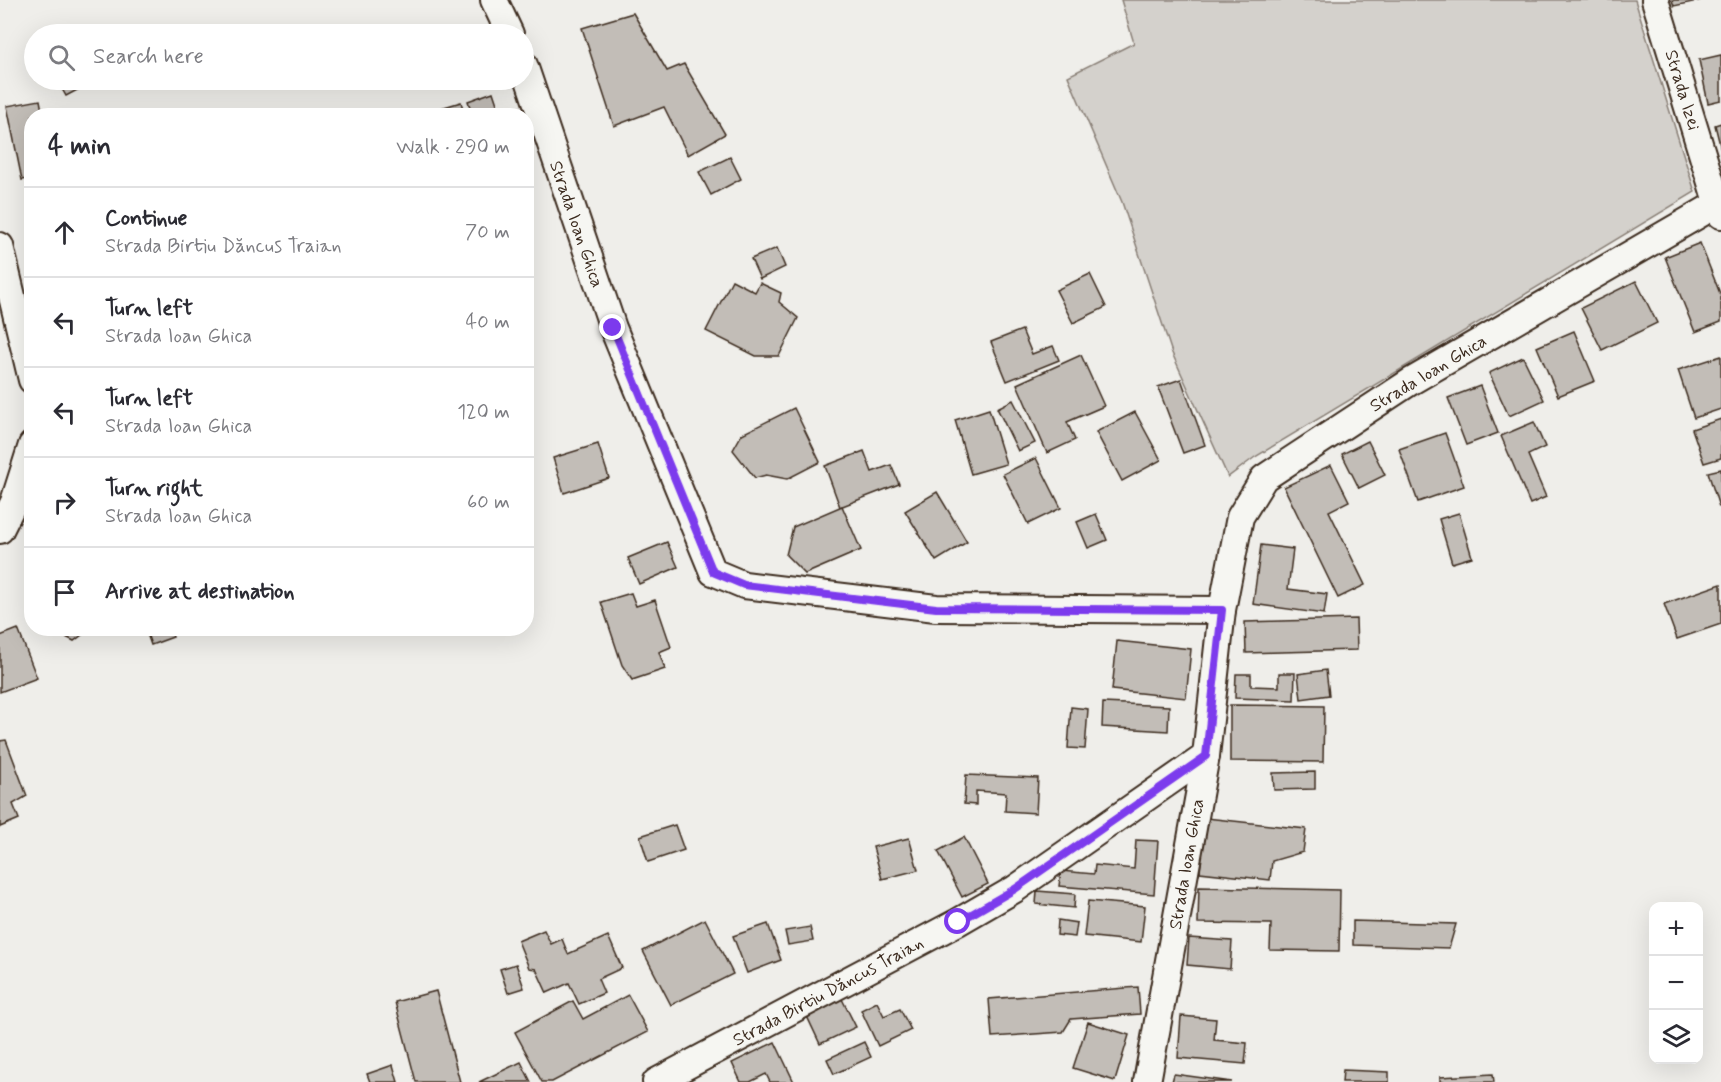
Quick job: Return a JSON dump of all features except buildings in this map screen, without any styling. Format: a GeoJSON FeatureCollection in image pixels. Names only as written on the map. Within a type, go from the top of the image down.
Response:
{"type":"FeatureCollection","features":[{"type":"Feature","properties":{"kind":"street"},"geometry":{"type":"LineString","coordinates":[[494,0],[505,24]]}},
{"type":"Feature","properties":{"kind":"street","name":"Strada Izei"},"geometry":{"type":"LineString","coordinates":[[1655,0],[1719,209]]}},
{"type":"Feature","properties":{"kind":"street","name":"Strada Ioan Ghica"},"geometry":{"type":"LineString","coordinates":[[532,90],[613,328],[713,572],[744,585],[936,608],[1222,610]]}},
{"type":"Feature","properties":{"kind":"street","name":"Strada Ioan Ghica"},"geometry":{"type":"LineString","coordinates":[[1148,1082],[1206,756],[1222,610],[1240,516],[1264,478],[1410,382],[1719,209]]}},
{"type":"Feature","properties":{"kind":"street"},"geometry":{"type":"LineString","coordinates":[[0,246],[24,346]]}},
{"type":"Feature","properties":{"kind":"street"},"geometry":{"type":"LineString","coordinates":[[0,530],[14,502],[24,470]]}},
{"type":"Feature","properties":{"kind":"street","name":"Strada Birtiu Dăncus Traian"},"geometry":{"type":"LineString","coordinates":[[656,1082],[958,922],[1015,889],[1206,756]]}},
{"type":"Feature","properties":{"kind":"shaded area"},"geometry":{"type":"Polygon","coordinates":[[[1121,0],[1635,0],[1695,192],[1255,457],[1228,477],[1172,353],[1122,202],[1068,76],[1134,43],[1121,0]]]}},
{"type":"Feature","properties":{"kind":"route"},"geometry":{"type":"LineString","coordinates":[[613,328],[713,572],[744,585],[936,608],[1222,610],[1206,756],[1015,889],[958,922]]}}]}
